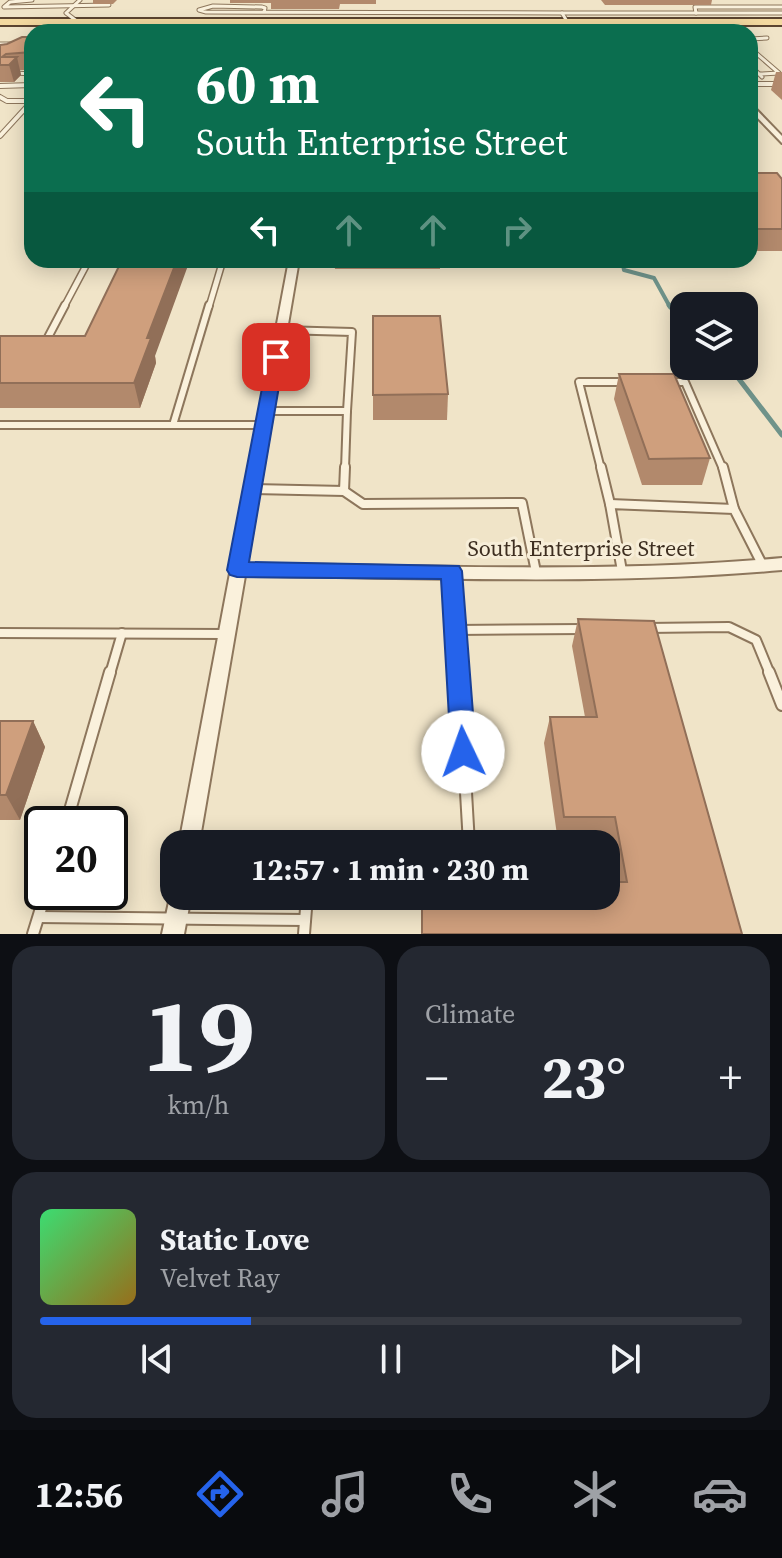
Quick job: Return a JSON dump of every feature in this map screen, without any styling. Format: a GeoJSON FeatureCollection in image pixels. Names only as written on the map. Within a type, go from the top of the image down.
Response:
{"type":"FeatureCollection","features":[{"type":"Feature","properties":{"kind":"main road"},"geometry":{"type":"LineString","coordinates":[[0,24],[133,24]]}},
{"type":"Feature","properties":{"kind":"main road"},"geometry":{"type":"LineString","coordinates":[[0,24],[24,24]]}},
{"type":"Feature","properties":{"kind":"main road"},"geometry":{"type":"LineString","coordinates":[[569,24],[782,24]]}},
{"type":"Feature","properties":{"kind":"street"},"geometry":{"type":"LineString","coordinates":[[758,119],[782,141]]}},
{"type":"Feature","properties":{"kind":"street"},"geometry":{"type":"LineString","coordinates":[[191,830],[293,268]]}},
{"type":"Feature","properties":{"kind":"street","name":"South Enterprise Street"},"geometry":{"type":"LineString","coordinates":[[237,570],[536,572],[782,564]]}},
{"type":"Feature","properties":{"kind":"lane"},"geometry":{"type":"LineString","coordinates":[[78,22],[66,13],[80,0]]}},
{"type":"Feature","properties":{"kind":"lane"},"geometry":{"type":"LineString","coordinates":[[86,5],[92,0]]}},
{"type":"Feature","properties":{"kind":"lane"},"geometry":{"type":"LineString","coordinates":[[63,5],[60,2],[31,1],[10,2],[4,7],[109,5]]}},
{"type":"Feature","properties":{"kind":"lane"},"geometry":{"type":"LineString","coordinates":[[264,12],[265,8],[262,7],[213,6],[199,10],[569,24],[696,13],[782,13]]}},
{"type":"Feature","properties":{"kind":"lane"},"geometry":{"type":"LineString","coordinates":[[696,13],[695,7],[782,7]]}},
{"type":"Feature","properties":{"kind":"lane"},"geometry":{"type":"LineString","coordinates":[[758,39],[767,38]]}},
{"type":"Feature","properties":{"kind":"lane"},"geometry":{"type":"LineString","coordinates":[[0,44],[24,44]]}},
{"type":"Feature","properties":{"kind":"lane"},"geometry":{"type":"LineString","coordinates":[[758,55],[779,73],[760,74]]}},
{"type":"Feature","properties":{"kind":"lane"},"geometry":{"type":"LineString","coordinates":[[13,75],[24,72]]}},
{"type":"Feature","properties":{"kind":"lane"},"geometry":{"type":"LineString","coordinates":[[760,74],[770,84]]}},
{"type":"Feature","properties":{"kind":"lane"},"geometry":{"type":"LineString","coordinates":[[758,84],[782,84]]}},
{"type":"Feature","properties":{"kind":"lane"},"geometry":{"type":"LineString","coordinates":[[0,86],[22,85]]}},
{"type":"Feature","properties":{"kind":"lane"},"geometry":{"type":"LineString","coordinates":[[0,97],[7,101],[24,101]]}},
{"type":"Feature","properties":{"kind":"lane"},"geometry":{"type":"LineString","coordinates":[[0,136],[24,110]]}},
{"type":"Feature","properties":{"kind":"lane"},"geometry":{"type":"LineString","coordinates":[[30,345],[44,345],[85,268]]}},
{"type":"Feature","properties":{"kind":"lane"},"geometry":{"type":"LineString","coordinates":[[173,425],[221,268]]}},
{"type":"Feature","properties":{"kind":"lane"},"geometry":{"type":"LineString","coordinates":[[281,330],[352,332],[344,491]]}},
{"type":"Feature","properties":{"kind":"lane"},"geometry":{"type":"LineString","coordinates":[[622,571],[610,504],[579,382],[640,382]]}},
{"type":"Feature","properties":{"kind":"lane"},"geometry":{"type":"LineString","coordinates":[[655,382],[685,382],[720,456],[734,509],[763,566]]}},
{"type":"Feature","properties":{"kind":"lane"},"geometry":{"type":"LineString","coordinates":[[0,425],[173,425],[347,411]]}},
{"type":"Feature","properties":{"kind":"lane"},"geometry":{"type":"LineString","coordinates":[[251,489],[344,491],[363,504],[522,503],[536,572]]}},
{"type":"Feature","properties":{"kind":"lane"},"geometry":{"type":"LineString","coordinates":[[610,504],[734,509]]}},
{"type":"Feature","properties":{"kind":"lane"},"geometry":{"type":"LineString","coordinates":[[451,571],[468,830]]}},
{"type":"Feature","properties":{"kind":"lane"},"geometry":{"type":"LineString","coordinates":[[638,628],[729,627],[756,640],[782,705]]}},
{"type":"Feature","properties":{"kind":"lane"},"geometry":{"type":"LineString","coordinates":[[456,630],[593,629]]}},
{"type":"Feature","properties":{"kind":"lane"},"geometry":{"type":"LineString","coordinates":[[0,633],[225,634]]}},
{"type":"Feature","properties":{"kind":"lane"},"geometry":{"type":"LineString","coordinates":[[71,806],[122,633]]}},
{"type":"Feature","properties":{"kind":"lane"},"geometry":{"type":"LineString","coordinates":[[33,934],[41,910]]}},
{"type":"Feature","properties":{"kind":"lane"},"geometry":{"type":"LineString","coordinates":[[304,934],[306,910]]}},
{"type":"Feature","properties":{"kind":"lane"},"geometry":{"type":"LineString","coordinates":[[39,917],[175,926],[305,920]]}},
{"type":"Feature","properties":{"kind":"building"},"geometry":{"type":"Polygon","coordinates":[[[24,37],[24,53],[6,54],[2,57],[17,57],[9,65],[0,65],[0,45],[24,37]]]}},
{"type":"Feature","properties":{"kind":"building"},"geometry":{"type":"Polygon","coordinates":[[[758,173],[777,173],[782,179],[782,229],[758,229],[758,173]]]}},
{"type":"Feature","properties":{"kind":"building"},"geometry":{"type":"Polygon","coordinates":[[[118,268],[174,268],[147,338],[151,338],[134,383],[0,383],[0,336],[85,336],[118,268]]]}},
{"type":"Feature","properties":{"kind":"building"},"geometry":{"type":"Polygon","coordinates":[[[373,316],[440,316],[448,394],[373,395],[373,316]]]}},
{"type":"Feature","properties":{"kind":"building"},"geometry":{"type":"Polygon","coordinates":[[[619,374],[670,374],[670,380],[677,380],[710,458],[649,459],[619,374]]]}},
{"type":"Feature","properties":{"kind":"building"},"geometry":{"type":"Polygon","coordinates":[[[578,619],[654,621],[742,934],[422,934],[422,910],[620,910],[620,882],[627,882],[620,830],[617,830],[615,817],[564,817],[550,717],[597,717],[578,619]]]}},
{"type":"Feature","properties":{"kind":"building"},"geometry":{"type":"Polygon","coordinates":[[[0,721],[33,721],[6,795],[0,795],[0,721]]]}},
{"type":"Feature","properties":{"kind":"waterway"},"geometry":{"type":"LineString","coordinates":[[624,268],[654,278],[670,307]]}},
{"type":"Feature","properties":{"kind":"waterway"},"geometry":{"type":"LineString","coordinates":[[740,380],[782,435]]}},
{"type":"Feature","properties":{"kind":"route"},"geometry":{"type":"LineString","coordinates":[[276,357],[237,570],[451,571],[463,752]]}}]}
